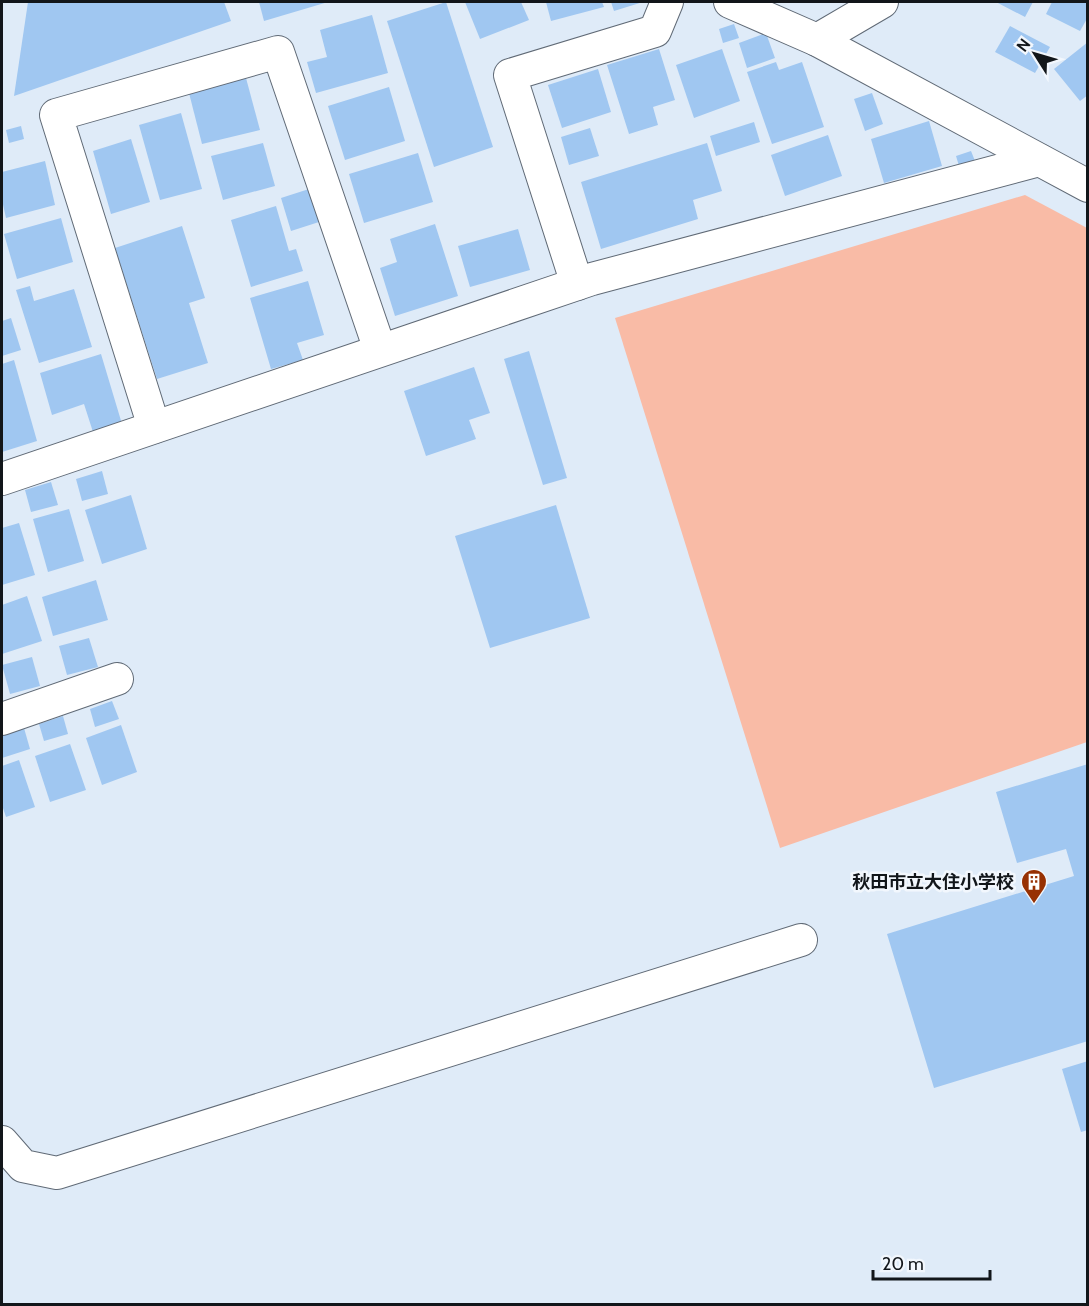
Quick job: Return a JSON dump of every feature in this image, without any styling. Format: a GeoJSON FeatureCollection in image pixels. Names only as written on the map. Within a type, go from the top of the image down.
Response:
{"type":"FeatureCollection","features":[{"type":"Feature","properties":{"kind":"street"},"geometry":{"type":"LineString","coordinates":[[577,284],[510,75],[654,31],[667,2]]}},
{"type":"Feature","properties":{"kind":"street"},"geometry":{"type":"LineString","coordinates":[[730,2],[817,40],[1088,186]]}},
{"type":"Feature","properties":{"kind":"street"},"geometry":{"type":"LineString","coordinates":[[817,40],[882,2]]}},
{"type":"Feature","properties":{"kind":"street"},"geometry":{"type":"LineString","coordinates":[[154,427],[56,115],[278,51],[380,350]]}},
{"type":"Feature","properties":{"kind":"street"},"geometry":{"type":"LineString","coordinates":[[2,479],[577,284],[1039,160]]}},
{"type":"Feature","properties":{"kind":"street"},"geometry":{"type":"LineString","coordinates":[[2,719],[117,679]]}},
{"type":"Feature","properties":{"kind":"street"},"geometry":{"type":"LineString","coordinates":[[2,1142],[23,1166],[57,1173],[801,940]]}},
{"type":"Feature","properties":{"kind":"shaded area"},"geometry":{"type":"Polygon","coordinates":[[[1025,195],[1087,228],[1087,742],[780,848],[615,318],[1025,195]]]}},
{"type":"Feature","properties":{"kind":"building"},"geometry":{"type":"Polygon","coordinates":[[[28,2],[224,2],[231,21],[14,96],[28,2]]]}},
{"type":"Feature","properties":{"kind":"building"},"geometry":{"type":"Polygon","coordinates":[[[259,2],[328,2],[264,21],[259,2]]]}},
{"type":"Feature","properties":{"kind":"building"},"geometry":{"type":"Polygon","coordinates":[[[446,2],[493,147],[434,167],[387,21],[446,2]]]}},
{"type":"Feature","properties":{"kind":"building"},"geometry":{"type":"Polygon","coordinates":[[[465,2],[521,2],[529,20],[480,39],[465,2]]]}},
{"type":"Feature","properties":{"kind":"building"},"geometry":{"type":"Polygon","coordinates":[[[546,2],[602,2],[604,7],[551,21],[546,2]]]}},
{"type":"Feature","properties":{"kind":"building"},"geometry":{"type":"Polygon","coordinates":[[[611,2],[643,2],[614,11],[611,2]]]}},
{"type":"Feature","properties":{"kind":"building"},"geometry":{"type":"Polygon","coordinates":[[[996,2],[1033,2],[1025,17],[996,2]]]}},
{"type":"Feature","properties":{"kind":"building"},"geometry":{"type":"Polygon","coordinates":[[[1052,2],[1088,2],[1088,17],[1080,31],[1046,14],[1052,2]]]}},
{"type":"Feature","properties":{"kind":"building"},"geometry":{"type":"Polygon","coordinates":[[[372,15],[388,73],[316,93],[307,62],[327,57],[320,30],[372,15]]]}},
{"type":"Feature","properties":{"kind":"building"},"geometry":{"type":"Polygon","coordinates":[[[734,24],[739,38],[723,43],[719,29],[734,24]]]}},
{"type":"Feature","properties":{"kind":"building"},"geometry":{"type":"Polygon","coordinates":[[[1010,26],[1050,47],[1035,73],[995,52],[1010,26]]]}},
{"type":"Feature","properties":{"kind":"building"},"geometry":{"type":"Polygon","coordinates":[[[766,33],[775,58],[747,68],[739,43],[766,33]]]}},
{"type":"Feature","properties":{"kind":"building"},"geometry":{"type":"Polygon","coordinates":[[[1088,42],[1088,95],[1080,101],[1054,69],[1088,42]]]}},
{"type":"Feature","properties":{"kind":"building"},"geometry":{"type":"Polygon","coordinates":[[[659,49],[675,100],[653,107],[658,125],[629,134],[607,65],[659,49]]]}},
{"type":"Feature","properties":{"kind":"building"},"geometry":{"type":"Polygon","coordinates":[[[722,49],[740,101],[694,118],[676,65],[722,49]]]}},
{"type":"Feature","properties":{"kind":"building"},"geometry":{"type":"Polygon","coordinates":[[[776,62],[779,70],[802,62],[824,127],[772,144],[747,72],[776,62]]]}},
{"type":"Feature","properties":{"kind":"building"},"geometry":{"type":"Polygon","coordinates":[[[598,69],[611,112],[562,128],[548,85],[598,69]]]}},
{"type":"Feature","properties":{"kind":"building"},"geometry":{"type":"Polygon","coordinates":[[[246,78],[260,130],[202,144],[189,93],[246,78]]]}},
{"type":"Feature","properties":{"kind":"building"},"geometry":{"type":"Polygon","coordinates":[[[389,87],[405,141],[345,160],[328,106],[389,87]]]}},
{"type":"Feature","properties":{"kind":"building"},"geometry":{"type":"Polygon","coordinates":[[[872,93],[883,124],[865,131],[854,99],[872,93]]]}},
{"type":"Feature","properties":{"kind":"building"},"geometry":{"type":"Polygon","coordinates":[[[181,113],[202,189],[160,200],[139,125],[181,113]]]}},
{"type":"Feature","properties":{"kind":"building"},"geometry":{"type":"Polygon","coordinates":[[[929,121],[942,166],[884,183],[871,139],[929,121]]]}},
{"type":"Feature","properties":{"kind":"building"},"geometry":{"type":"Polygon","coordinates":[[[754,122],[760,142],[716,156],[710,136],[754,122]]]}},
{"type":"Feature","properties":{"kind":"building"},"geometry":{"type":"Polygon","coordinates":[[[21,126],[24,139],[9,143],[6,130],[21,126]]]}},
{"type":"Feature","properties":{"kind":"building"},"geometry":{"type":"Polygon","coordinates":[[[590,128],[599,156],[569,165],[561,137],[590,128]]]}},
{"type":"Feature","properties":{"kind":"building"},"geometry":{"type":"Polygon","coordinates":[[[828,135],[842,176],[785,196],[771,155],[828,135]]]}},
{"type":"Feature","properties":{"kind":"building"},"geometry":{"type":"Polygon","coordinates":[[[131,139],[150,202],[111,214],[93,151],[131,139]]]}},
{"type":"Feature","properties":{"kind":"building"},"geometry":{"type":"Polygon","coordinates":[[[263,143],[275,186],[223,200],[211,156],[263,143]]]}},
{"type":"Feature","properties":{"kind":"building"},"geometry":{"type":"Polygon","coordinates":[[[707,143],[722,191],[693,200],[698,219],[601,249],[581,182],[707,143]]]}},
{"type":"Feature","properties":{"kind":"building"},"geometry":{"type":"Polygon","coordinates":[[[971,151],[975,161],[959,166],[956,156],[971,151]]]}},
{"type":"Feature","properties":{"kind":"building"},"geometry":{"type":"Polygon","coordinates":[[[418,153],[433,202],[364,223],[349,174],[418,153]]]}},
{"type":"Feature","properties":{"kind":"building"},"geometry":{"type":"Polygon","coordinates":[[[45,161],[55,205],[6,218],[2,200],[2,172],[45,161]]]}},
{"type":"Feature","properties":{"kind":"building"},"geometry":{"type":"Polygon","coordinates":[[[309,189],[319,222],[291,231],[281,198],[309,189]]]}},
{"type":"Feature","properties":{"kind":"building"},"geometry":{"type":"Polygon","coordinates":[[[276,206],[289,251],[296,249],[303,271],[251,287],[231,220],[276,206]]]}},
{"type":"Feature","properties":{"kind":"building"},"geometry":{"type":"Polygon","coordinates":[[[61,218],[73,262],[17,279],[4,234],[61,218]]]}},
{"type":"Feature","properties":{"kind":"building"},"geometry":{"type":"Polygon","coordinates":[[[435,224],[458,296],[395,316],[380,268],[397,262],[390,239],[435,224]]]}},
{"type":"Feature","properties":{"kind":"building"},"geometry":{"type":"Polygon","coordinates":[[[182,226],[205,298],[189,303],[208,363],[157,379],[115,248],[182,226]]]}},
{"type":"Feature","properties":{"kind":"building"},"geometry":{"type":"Polygon","coordinates":[[[518,229],[530,270],[470,287],[458,246],[518,229]]]}},
{"type":"Feature","properties":{"kind":"building"},"geometry":{"type":"Polygon","coordinates":[[[308,281],[324,335],[297,343],[303,360],[271,369],[250,298],[308,281]]]}},
{"type":"Feature","properties":{"kind":"building"},"geometry":{"type":"Polygon","coordinates":[[[30,286],[34,301],[74,289],[92,347],[39,363],[16,290],[30,286]]]}},
{"type":"Feature","properties":{"kind":"building"},"geometry":{"type":"Polygon","coordinates":[[[11,318],[21,350],[2,356],[2,321],[11,318]]]}},
{"type":"Feature","properties":{"kind":"building"},"geometry":{"type":"Polygon","coordinates":[[[529,351],[567,478],[543,485],[504,359],[529,351]]]}},
{"type":"Feature","properties":{"kind":"building"},"geometry":{"type":"Polygon","coordinates":[[[101,354],[122,424],[93,432],[84,404],[52,415],[40,373],[101,354]]]}},
{"type":"Feature","properties":{"kind":"building"},"geometry":{"type":"Polygon","coordinates":[[[14,360],[37,441],[2,452],[2,364],[14,360]]]}},
{"type":"Feature","properties":{"kind":"building"},"geometry":{"type":"Polygon","coordinates":[[[474,367],[490,413],[469,420],[476,439],[426,456],[404,391],[474,367]]]}},
{"type":"Feature","properties":{"kind":"building"},"geometry":{"type":"Polygon","coordinates":[[[102,471],[108,494],[82,501],[76,479],[102,471]]]}},
{"type":"Feature","properties":{"kind":"building"},"geometry":{"type":"Polygon","coordinates":[[[51,482],[58,505],[31,512],[25,490],[51,482]]]}},
{"type":"Feature","properties":{"kind":"building"},"geometry":{"type":"Polygon","coordinates":[[[131,495],[147,549],[102,564],[85,510],[131,495]]]}},
{"type":"Feature","properties":{"kind":"building"},"geometry":{"type":"Polygon","coordinates":[[[556,505],[590,618],[490,648],[455,536],[556,505]]]}},
{"type":"Feature","properties":{"kind":"building"},"geometry":{"type":"Polygon","coordinates":[[[69,509],[84,561],[48,572],[33,519],[69,509]]]}},
{"type":"Feature","properties":{"kind":"building"},"geometry":{"type":"Polygon","coordinates":[[[19,523],[35,575],[2,585],[2,528],[19,523]]]}},
{"type":"Feature","properties":{"kind":"building"},"geometry":{"type":"Polygon","coordinates":[[[96,580],[108,620],[53,636],[42,597],[96,580]]]}},
{"type":"Feature","properties":{"kind":"building"},"geometry":{"type":"Polygon","coordinates":[[[27,596],[42,641],[2,654],[2,605],[27,596]]]}},
{"type":"Feature","properties":{"kind":"building"},"geometry":{"type":"Polygon","coordinates":[[[89,638],[98,667],[67,675],[59,646],[89,638]]]}},
{"type":"Feature","properties":{"kind":"building"},"geometry":{"type":"Polygon","coordinates":[[[32,657],[40,686],[10,694],[2,665],[32,657]]]}},
{"type":"Feature","properties":{"kind":"building"},"geometry":{"type":"Polygon","coordinates":[[[112,701],[119,719],[95,727],[90,709],[112,701]]]}},
{"type":"Feature","properties":{"kind":"building"},"geometry":{"type":"Polygon","coordinates":[[[63,716],[68,734],[44,741],[39,724],[63,716]]]}},
{"type":"Feature","properties":{"kind":"building"},"geometry":{"type":"Polygon","coordinates":[[[121,725],[137,772],[102,785],[86,738],[121,725]]]}},
{"type":"Feature","properties":{"kind":"building"},"geometry":{"type":"Polygon","coordinates":[[[24,728],[30,749],[2,758],[2,735],[24,728]]]}},
{"type":"Feature","properties":{"kind":"building"},"geometry":{"type":"Polygon","coordinates":[[[70,744],[86,790],[50,802],[35,756],[70,744]]]}},
{"type":"Feature","properties":{"kind":"building"},"geometry":{"type":"Polygon","coordinates":[[[19,760],[35,807],[6,817],[2,805],[2,766],[19,760]]]}},
{"type":"Feature","properties":{"kind":"building","name":"秋田市立大住小学校"},"geometry":{"type":"Polygon","coordinates":[[[1088,764],[1088,1041],[934,1088],[887,934],[1074,876],[1066,849],[1017,863],[996,792],[1088,764]]]}},
{"type":"Feature","properties":{"kind":"building"},"geometry":{"type":"Polygon","coordinates":[[[1088,1061],[1088,1130],[1081,1132],[1062,1069],[1088,1061]]]}},
{"type":"Feature","properties":{"kind":"place","name":"秋田市立大住小学校"},"geometry":{"type":"Point","coordinates":[1034,905]}}]}
